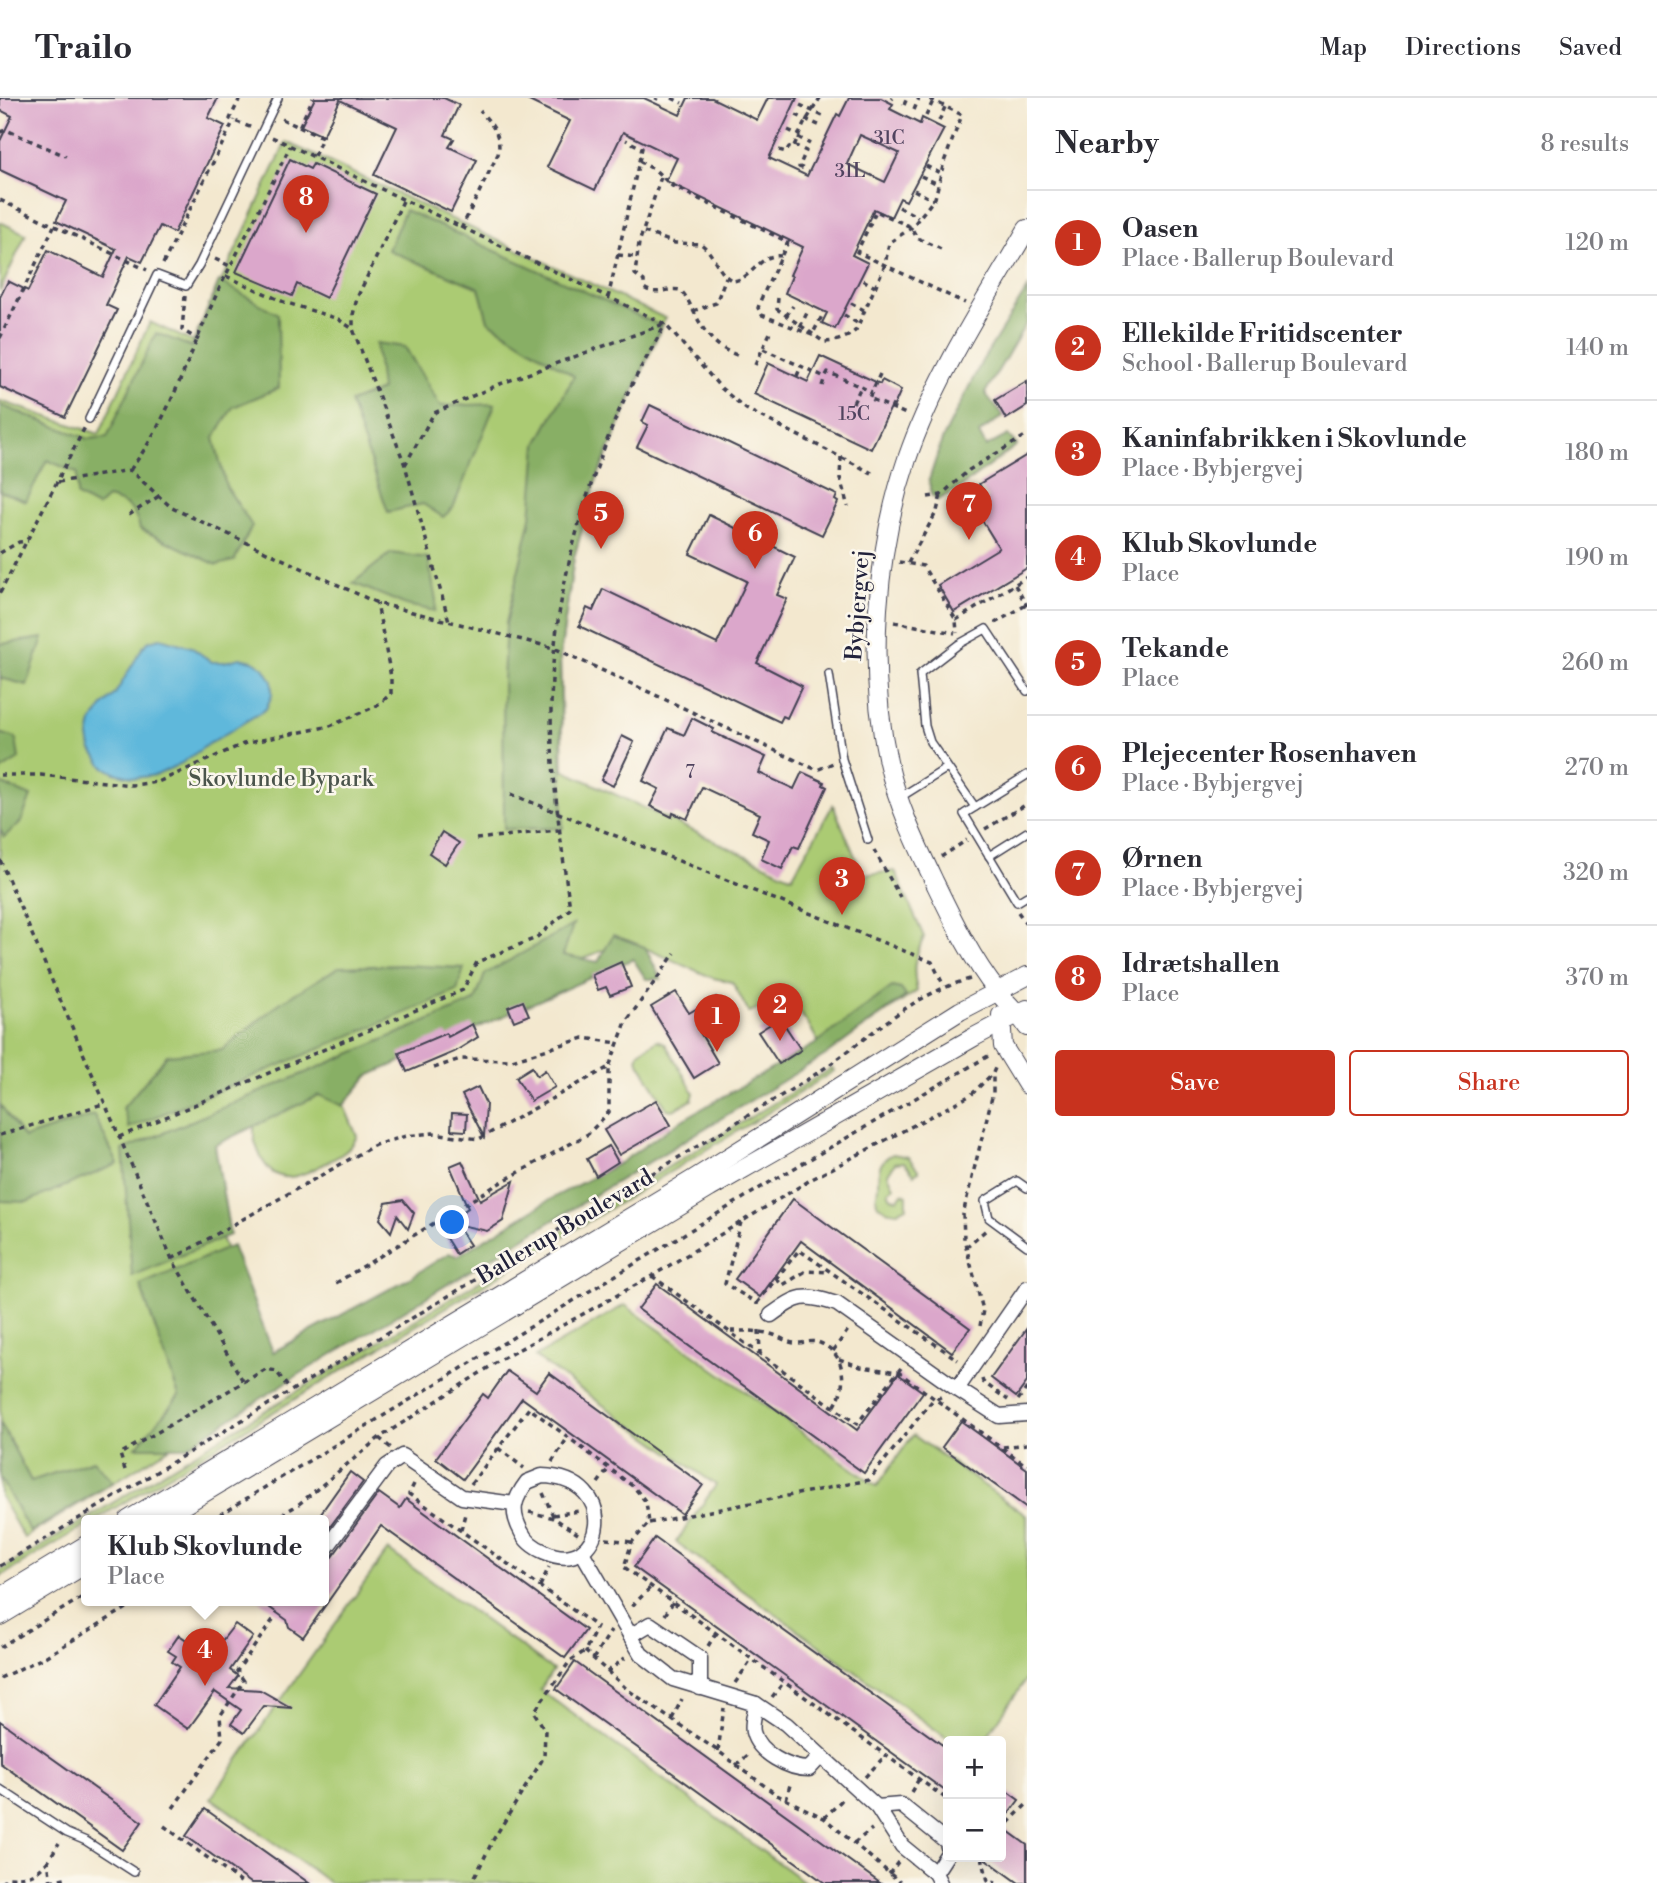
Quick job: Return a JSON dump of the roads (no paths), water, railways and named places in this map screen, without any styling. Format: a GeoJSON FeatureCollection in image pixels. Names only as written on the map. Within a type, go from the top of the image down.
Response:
{"type":"FeatureCollection","features":[{"type":"Feature","properties":{"kind":"street","name":"Bybjergvej"},"geometry":{"type":"LineString","coordinates":[[997,991],[961,934],[933,880],[898,799],[888,761],[881,712],[876,639],[883,560],[891,515],[907,458],[935,392],[1027,229]]}},
{"type":"Feature","properties":{"kind":"street","name":"Ballerup Boulevard"},"geometry":{"type":"LineString","coordinates":[[136,1515],[669,1194],[960,1011],[1027,976]]}},
{"type":"Feature","properties":{"kind":"street"},"geometry":{"type":"LineString","coordinates":[[997,991],[1025,1017]]}},
{"type":"Feature","properties":{"kind":"street"},"geometry":{"type":"LineString","coordinates":[[997,991],[1003,1046],[1027,1085]]}},
{"type":"Feature","properties":{"kind":"street","name":"Ballerup Boulevard"},"geometry":{"type":"LineString","coordinates":[[167,1515],[710,1188],[974,1037],[1025,1017]]}},
{"type":"Feature","properties":{"kind":"street"},"geometry":{"type":"LineString","coordinates":[[957,1389],[1027,1288]]}},
{"type":"Feature","properties":{"kind":"street"},"geometry":{"type":"LineString","coordinates":[[762,1316],[795,1298],[814,1297],[837,1304],[999,1416],[1027,1415]]}},
{"type":"Feature","properties":{"kind":"street"},"geometry":{"type":"LineString","coordinates":[[329,1544],[387,1466],[401,1456],[462,1497],[514,1506]]}},
{"type":"Feature","properties":{"kind":"street"},"geometry":{"type":"LineString","coordinates":[[542,1476],[559,1476],[575,1483],[587,1494],[595,1508],[597,1525],[594,1538],[582,1552],[566,1556],[553,1555],[534,1548],[515,1521],[514,1506],[527,1482],[542,1476]]}},
{"type":"Feature","properties":{"kind":"street"},"geometry":{"type":"LineString","coordinates":[[0,1597],[81,1548]]}},
{"type":"Feature","properties":{"kind":"street"},"geometry":{"type":"LineString","coordinates":[[582,1552],[641,1654],[673,1679],[756,1704],[786,1724],[881,1813],[902,1846],[938,1878]]}},
{"type":"Feature","properties":{"kind":"street"},"geometry":{"type":"LineString","coordinates":[[0,1616],[81,1567]]}},
{"type":"Feature","properties":{"kind":"street"},"geometry":{"type":"LineString","coordinates":[[634,1642],[650,1624],[700,1658],[694,1686]]}},
{"type":"Feature","properties":{"kind":"street"},"geometry":{"type":"LineString","coordinates":[[756,1704],[752,1729],[757,1745],[795,1769],[809,1769],[820,1757]]}},
{"type":"Feature","properties":{"kind":"street"},"geometry":{"type":"LineString","coordinates":[[881,1813],[901,1805],[943,1839]]}},
{"type":"Feature","properties":{"kind":"lane"},"geometry":{"type":"LineString","coordinates":[[89,419],[158,275],[186,286],[205,254],[278,98]]}},
{"type":"Feature","properties":{"kind":"lane"},"geometry":{"type":"LineString","coordinates":[[975,807],[930,742],[925,726],[920,674],[960,644],[986,629],[1027,691]]}},
{"type":"Feature","properties":{"kind":"lane"},"geometry":{"type":"LineString","coordinates":[[829,674],[842,759],[868,840]]}},
{"type":"Feature","properties":{"kind":"lane"},"geometry":{"type":"LineString","coordinates":[[898,799],[947,768]]}},
{"type":"Feature","properties":{"kind":"lane"},"geometry":{"type":"LineString","coordinates":[[1027,775],[964,814],[1017,902],[1027,896]]}},
{"type":"Feature","properties":{"kind":"lane"},"geometry":{"type":"LineString","coordinates":[[989,856],[1027,832]]}},
{"type":"Feature","properties":{"kind":"lane"},"geometry":{"type":"LineString","coordinates":[[1027,1188],[1017,1181],[985,1202],[989,1218],[1027,1246]]}},
{"type":"Feature","properties":{"kind":"lane"},"geometry":{"type":"LineString","coordinates":[[0,1789],[66,1833],[86,1841],[134,1872]]}},
{"type":"Feature","properties":{"kind":"water"},"geometry":{"type":"Polygon","coordinates":[[[160,638],[191,647],[212,662],[240,658],[253,661],[264,668],[272,681],[272,695],[266,709],[182,763],[157,775],[135,778],[115,773],[103,766],[91,749],[89,737],[92,722],[115,694],[143,647],[149,641],[160,638]]]}},
{"type":"Feature","properties":{"kind":"place","name":"Idrætshallen"},"geometry":{"type":"Point","coordinates":[306,233]}},
{"type":"Feature","properties":{"kind":"place","name":"Ørnen"},"geometry":{"type":"Point","coordinates":[969,540]}},
{"type":"Feature","properties":{"kind":"place","name":"Tekande"},"geometry":{"type":"Point","coordinates":[601,549]}},
{"type":"Feature","properties":{"kind":"place","name":"Plejecenter Rosenhaven"},"geometry":{"type":"Point","coordinates":[755,569]}},
{"type":"Feature","properties":{"kind":"place","name":"Kaninfabrikken i Skovlunde"},"geometry":{"type":"Point","coordinates":[842,915]}},
{"type":"Feature","properties":{"kind":"place","name":"Ellekilde Fritidscenter"},"geometry":{"type":"Point","coordinates":[780,1041]}},
{"type":"Feature","properties":{"kind":"place","name":"Oasen"},"geometry":{"type":"Point","coordinates":[717,1052]}},
{"type":"Feature","properties":{"kind":"place","name":"Klub Skovlunde"},"geometry":{"type":"Point","coordinates":[205,1686]}},
{"type":"Feature","properties":{"kind":"park label","name":"Skovlunde Bypark"},"geometry":{"type":"Point","coordinates":[281,779]}}]}
